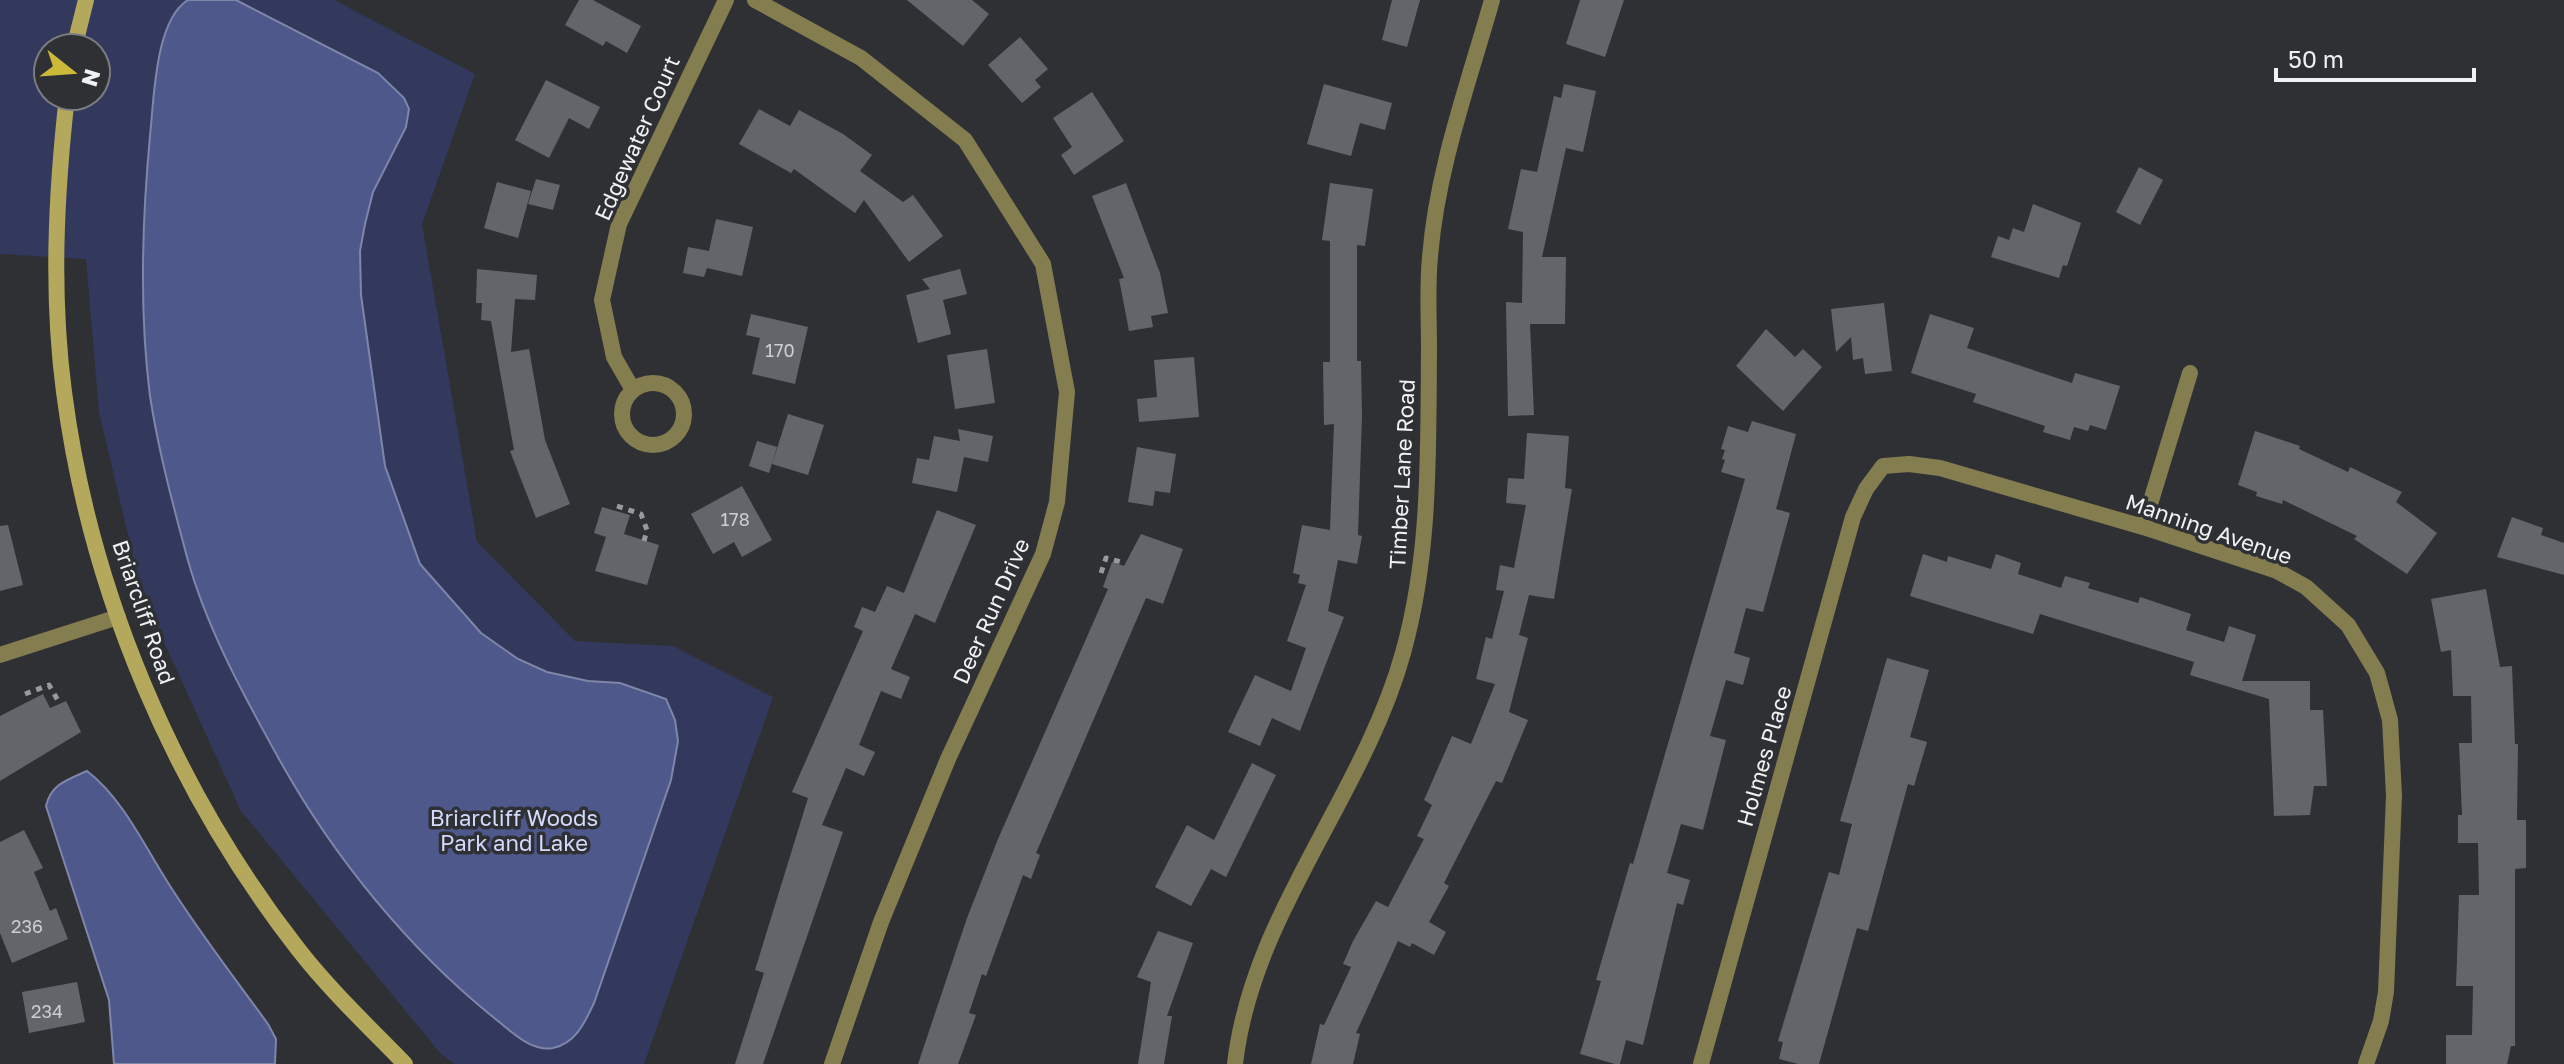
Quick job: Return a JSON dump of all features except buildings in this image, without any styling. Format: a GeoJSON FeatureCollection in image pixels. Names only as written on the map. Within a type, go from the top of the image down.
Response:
{"type":"FeatureCollection","features":[{"type":"Feature","properties":{"kind":"street"},"geometry":{"type":"LineString","coordinates":[[78,32],[86,0]]}},
{"type":"Feature","properties":{"kind":"street","name":"Edgewater Court"},"geometry":{"type":"LineString","coordinates":[[633,390],[614,357],[602,300],[619,224],[726,0]]}},
{"type":"Feature","properties":{"kind":"street","name":"Deer Run Drive"},"geometry":{"type":"LineString","coordinates":[[755,0],[861,58],[965,140],[1043,264],[1067,392],[1057,502],[1043,554],[920,827],[881,922],[832,1064]]}},
{"type":"Feature","properties":{"kind":"street","name":"Timber Lane Road"},"geometry":{"type":"LineString","coordinates":[[1235,1064],[1239,1027],[1267,943],[1369,746],[1403,655],[1423,563],[1429,474],[1430,259],[1439,186],[1492,0]]}},
{"type":"Feature","properties":{"kind":"street","name":"Briarcliff Road"},"geometry":{"type":"LineString","coordinates":[[65,112],[59,166],[55,274],[64,391],[83,497],[118,617],[162,727],[223,842],[298,950],[404,1064]]}},
{"type":"Feature","properties":{"kind":"street"},"geometry":{"type":"LineString","coordinates":[[2143,527],[2190,373]]}},
{"type":"Feature","properties":{"kind":"street","name":"Manning Avenue"},"geometry":{"type":"LineString","coordinates":[[1883,466],[1909,464],[1940,468],[2143,527],[2277,571],[2306,587],[2348,625],[2377,673],[2390,720],[2394,795],[2386,992],[2366,1064]]}},
{"type":"Feature","properties":{"kind":"street","name":"Holmes Place"},"geometry":{"type":"LineString","coordinates":[[1701,1064],[1853,517],[1866,489],[1883,466]]}},
{"type":"Feature","properties":{"kind":"street"},"geometry":{"type":"LineString","coordinates":[[0,655],[118,617]]}},
{"type":"Feature","properties":{"kind":"path"},"geometry":{"type":"LineString","coordinates":[[617,506],[641,514],[647,530],[644,541]]}},
{"type":"Feature","properties":{"kind":"path"},"geometry":{"type":"LineString","coordinates":[[1101,573],[1106,558],[1125,563]]}},
{"type":"Feature","properties":{"kind":"path"},"geometry":{"type":"LineString","coordinates":[[25,694],[49,685],[60,704]]}},
{"type":"Feature","properties":{"kind":"green space","name":"Briarcliff Woods Park and Lake"},"geometry":{"type":"Polygon","coordinates":[[[0,0],[334,0],[475,74],[422,224],[477,542],[575,641],[673,646],[773,697],[644,1064],[455,1064],[441,1054],[241,811],[142,594],[99,412],[86,259],[0,254],[0,0]]]}},
{"type":"Feature","properties":{"kind":"shaded area"},"geometry":{"type":"Polygon","coordinates":[[[188,0],[236,0],[378,73],[404,98],[409,109],[406,127],[373,192],[365,224],[360,251],[361,295],[385,466],[420,564],[481,633],[518,659],[547,672],[588,681],[620,683],[666,699],[675,720],[678,741],[671,780],[594,1003],[579,1031],[568,1042],[553,1048],[538,1047],[510,1031],[434,964],[376,901],[324,832],[279,759],[227,661],[204,609],[171,497],[153,416],[143,298],[145,200],[158,62],[169,24],[177,10],[188,0]]]}},
{"type":"Feature","properties":{"kind":"shaded area"},"geometry":{"type":"Polygon","coordinates":[[[87,771],[124,811],[185,909],[268,1024],[276,1039],[275,1064],[114,1064],[109,1000],[46,806],[56,788],[87,771]]]}}]}
